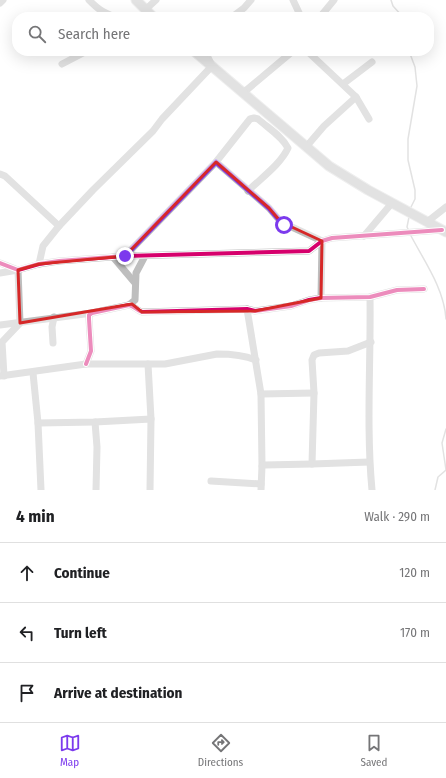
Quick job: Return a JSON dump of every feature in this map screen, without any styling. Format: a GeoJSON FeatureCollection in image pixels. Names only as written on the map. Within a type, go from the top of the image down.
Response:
{"type":"FeatureCollection","features":[{"type":"Feature","properties":{"kind":"main road"},"geometry":{"type":"LineString","coordinates":[[136,0],[147,12]]}},
{"type":"Feature","properties":{"kind":"main road"},"geometry":{"type":"LineString","coordinates":[[200,56],[329,166],[392,203],[444,231]]}},
{"type":"Feature","properties":{"kind":"street"},"geometry":{"type":"LineString","coordinates":[[0,3],[3,0]]}},
{"type":"Feature","properties":{"kind":"street"},"geometry":{"type":"LineString","coordinates":[[88,0],[102,12]]}},
{"type":"Feature","properties":{"kind":"street"},"geometry":{"type":"LineString","coordinates":[[145,10],[156,0]]}},
{"type":"Feature","properties":{"kind":"street"},"geometry":{"type":"LineString","coordinates":[[239,12],[250,0]]}},
{"type":"Feature","properties":{"kind":"street"},"geometry":{"type":"LineString","coordinates":[[293,0],[299,12]]}},
{"type":"Feature","properties":{"kind":"street"},"geometry":{"type":"LineString","coordinates":[[324,12],[334,0]]}},
{"type":"Feature","properties":{"kind":"street"},"geometry":{"type":"LineString","coordinates":[[62,64],[77,56]]}},
{"type":"Feature","properties":{"kind":"street"},"geometry":{"type":"LineString","coordinates":[[39,264],[43,246],[58,226],[153,130],[212,66],[207,56]]}},
{"type":"Feature","properties":{"kind":"street"},"geometry":{"type":"LineString","coordinates":[[243,93],[287,56]]}},
{"type":"Feature","properties":{"kind":"street"},"geometry":{"type":"LineString","coordinates":[[312,56],[356,97],[368,119]]}},
{"type":"Feature","properties":{"kind":"street"},"geometry":{"type":"LineString","coordinates":[[342,84],[372,62]]}},
{"type":"Feature","properties":{"kind":"street"},"geometry":{"type":"LineString","coordinates":[[306,147],[324,126],[356,97]]}},
{"type":"Feature","properties":{"kind":"street"},"geometry":{"type":"LineString","coordinates":[[125,256],[216,162],[250,119],[254,118],[258,119],[280,138],[288,148],[286,153],[273,167],[248,191]]}},
{"type":"Feature","properties":{"kind":"street"},"geometry":{"type":"LineString","coordinates":[[280,138],[287,131]]}},
{"type":"Feature","properties":{"kind":"street"},"geometry":{"type":"LineString","coordinates":[[216,162],[269,208],[281,222],[322,241]]}},
{"type":"Feature","properties":{"kind":"street"},"geometry":{"type":"LineString","coordinates":[[2,174],[58,226]]}},
{"type":"Feature","properties":{"kind":"street"},"geometry":{"type":"LineString","coordinates":[[364,236],[392,203]]}},
{"type":"Feature","properties":{"kind":"street"},"geometry":{"type":"LineString","coordinates":[[427,222],[446,207]]}},
{"type":"Feature","properties":{"kind":"street"},"geometry":{"type":"LineString","coordinates":[[0,272],[18,270],[39,264],[59,261],[125,256],[309,250],[322,241],[332,238],[444,231]]}},
{"type":"Feature","properties":{"kind":"street"},"geometry":{"type":"LineString","coordinates":[[321,298],[322,241]]}},
{"type":"Feature","properties":{"kind":"street"},"geometry":{"type":"LineString","coordinates":[[132,304],[136,284],[136,273],[145,256]]}},
{"type":"Feature","properties":{"kind":"street"},"geometry":{"type":"LineString","coordinates":[[113,257],[136,284]]}},
{"type":"Feature","properties":{"kind":"street"},"geometry":{"type":"LineString","coordinates":[[0,263],[18,270]]}},
{"type":"Feature","properties":{"kind":"street"},"geometry":{"type":"LineString","coordinates":[[18,270],[20,323],[2,342],[2,376],[34,373],[86,364],[177,363],[202,356],[217,354],[225,354],[256,360]]}},
{"type":"Feature","properties":{"kind":"street"},"geometry":{"type":"LineString","coordinates":[[132,304],[137,310],[142,312],[247,309],[255,311],[291,306],[321,298],[370,297],[397,290],[424,288]]}},
{"type":"Feature","properties":{"kind":"street"},"geometry":{"type":"LineString","coordinates":[[370,297],[370,462],[372,490]]}},
{"type":"Feature","properties":{"kind":"street"},"geometry":{"type":"LineString","coordinates":[[0,325],[92,312],[132,304]]}},
{"type":"Feature","properties":{"kind":"street"},"geometry":{"type":"LineString","coordinates":[[211,481],[261,487],[261,394],[247,309]]}},
{"type":"Feature","properties":{"kind":"street"},"geometry":{"type":"LineString","coordinates":[[86,364],[91,351],[89,315],[92,312]]}},
{"type":"Feature","properties":{"kind":"street"},"geometry":{"type":"LineString","coordinates":[[53,344],[52,327],[54,317]]}},
{"type":"Feature","properties":{"kind":"street"},"geometry":{"type":"LineString","coordinates":[[312,464],[314,392],[312,360],[314,355],[319,353],[348,351],[371,342]]}},
{"type":"Feature","properties":{"kind":"street"},"geometry":{"type":"LineString","coordinates":[[148,364],[151,419],[150,490]]}},
{"type":"Feature","properties":{"kind":"street"},"geometry":{"type":"LineString","coordinates":[[34,373],[41,490]]}},
{"type":"Feature","properties":{"kind":"street"},"geometry":{"type":"LineString","coordinates":[[261,394],[314,392]]}},
{"type":"Feature","properties":{"kind":"street"},"geometry":{"type":"LineString","coordinates":[[38,423],[151,419]]}},
{"type":"Feature","properties":{"kind":"street"},"geometry":{"type":"LineString","coordinates":[[94,422],[97,447],[96,490]]}},
{"type":"Feature","properties":{"kind":"street"},"geometry":{"type":"LineString","coordinates":[[262,466],[370,462]]}},
{"type":"Feature","properties":{"kind":"highlighted area"},"geometry":{"type":"Polygon","coordinates":[[[216,162],[269,208],[281,222],[322,241],[321,298],[255,311],[142,312],[132,304],[20,323],[18,270],[39,264],[125,256],[216,162]]]}},
{"type":"Feature","properties":{"kind":"waterway"},"geometry":{"type":"LineString","coordinates":[[391,0],[393,6],[398,12]]}},
{"type":"Feature","properties":{"kind":"waterway"},"geometry":{"type":"LineString","coordinates":[[410,209],[415,199],[415,190],[408,160],[408,139],[417,86],[415,67],[411,56]]}},
{"type":"Feature","properties":{"kind":"waterway"},"geometry":{"type":"LineString","coordinates":[[409,217],[407,227],[409,231]]}},
{"type":"Feature","properties":{"kind":"waterway"},"geometry":{"type":"LineString","coordinates":[[410,234],[442,296],[446,319]]}},
{"type":"Feature","properties":{"kind":"waterway"},"geometry":{"type":"LineString","coordinates":[[435,490],[438,477],[446,470],[442,443],[446,429]]}},
{"type":"Feature","properties":{"kind":"cycle path"},"geometry":{"type":"LineString","coordinates":[[0,263],[18,270],[39,264],[59,261],[125,256],[309,251],[322,241],[332,238],[442,230]]}},
{"type":"Feature","properties":{"kind":"cycle path"},"geometry":{"type":"LineString","coordinates":[[86,364],[91,351],[89,315],[92,313],[129,305],[142,312],[247,309],[255,311],[291,306],[321,298],[370,297],[397,290],[424,289]]}},
{"type":"Feature","properties":{"kind":"route"},"geometry":{"type":"LineString","coordinates":[[125,256],[216,162],[269,208],[284,225]]}}]}
